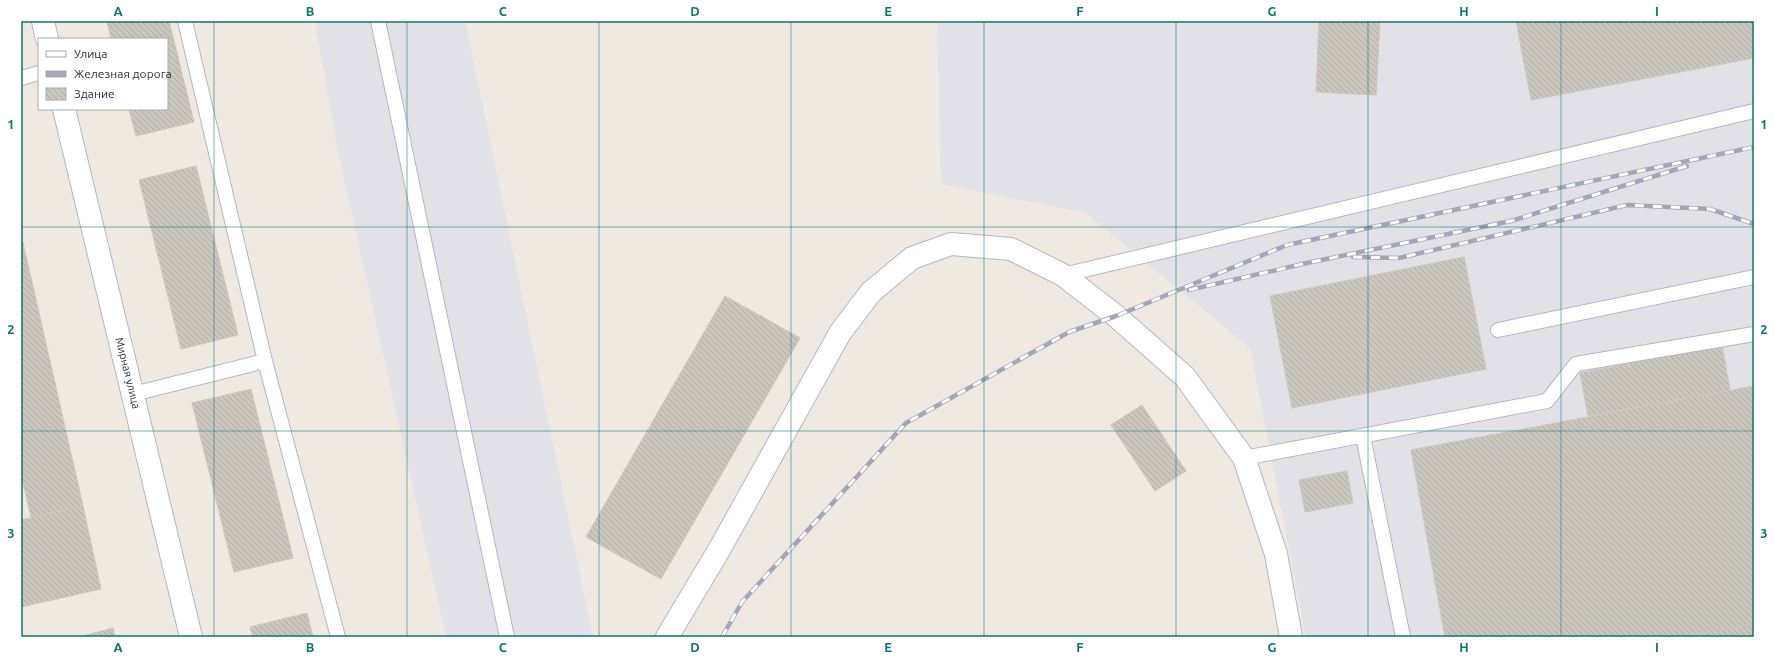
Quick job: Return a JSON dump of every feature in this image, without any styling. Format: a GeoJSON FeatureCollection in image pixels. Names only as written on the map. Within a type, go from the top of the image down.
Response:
{"type":"FeatureCollection","features":[{"type":"Feature","properties":{"kind":"street"},"geometry":{"type":"LineString","coordinates":[[43,21],[47,38]]}},
{"type":"Feature","properties":{"kind":"street","name":"Мирная улица"},"geometry":{"type":"LineString","coordinates":[[64,110],[191,637]]}},
{"type":"Feature","properties":{"kind":"street"},"geometry":{"type":"LineString","coordinates":[[667,637],[719,550],[840,333],[871,292],[912,258],[951,244],[1011,249],[1063,276],[1116,316],[1185,377],[1244,458],[1276,554],[1292,637]]}},
{"type":"Feature","properties":{"kind":"lane"},"geometry":{"type":"LineString","coordinates":[[184,21],[265,361],[338,637]]}},
{"type":"Feature","properties":{"kind":"lane"},"geometry":{"type":"LineString","coordinates":[[378,21],[508,637]]}},
{"type":"Feature","properties":{"kind":"lane"},"geometry":{"type":"LineString","coordinates":[[21,78],[38,73]]}},
{"type":"Feature","properties":{"kind":"lane"},"geometry":{"type":"LineString","coordinates":[[1063,276],[1754,111]]}},
{"type":"Feature","properties":{"kind":"lane"},"geometry":{"type":"LineString","coordinates":[[1498,330],[1754,277]]}},
{"type":"Feature","properties":{"kind":"lane"},"geometry":{"type":"LineString","coordinates":[[1244,458],[1547,401],[1576,364],[1754,334]]}},
{"type":"Feature","properties":{"kind":"lane"},"geometry":{"type":"LineString","coordinates":[[133,394],[265,361]]}},
{"type":"Feature","properties":{"kind":"lane"},"geometry":{"type":"LineString","coordinates":[[1363,436],[1403,637]]}},
{"type":"Feature","properties":{"kind":"shaded area"},"geometry":{"type":"Polygon","coordinates":[[[315,21],[465,21],[593,637],[446,637],[337,147],[315,21]]]}},
{"type":"Feature","properties":{"kind":"shaded area"},"geometry":{"type":"Polygon","coordinates":[[[937,21],[1754,21],[1754,637],[1306,637],[1250,348],[1086,213],[941,184],[937,21]]]}},
{"type":"Feature","properties":{"kind":"building"},"geometry":{"type":"Polygon","coordinates":[[[107,21],[169,21],[194,122],[136,136],[129,110],[168,110],[168,38],[111,38],[107,21]]]}},
{"type":"Feature","properties":{"kind":"building"},"geometry":{"type":"Polygon","coordinates":[[[1319,21],[1380,21],[1376,95],[1316,92],[1319,21]]]}},
{"type":"Feature","properties":{"kind":"building"},"geometry":{"type":"Polygon","coordinates":[[[1516,21],[1754,21],[1754,58],[1531,100],[1516,21]]]}},
{"type":"Feature","properties":{"kind":"building"},"geometry":{"type":"Polygon","coordinates":[[[196,166],[238,335],[181,349],[139,180],[196,166]]]}},
{"type":"Feature","properties":{"kind":"building"},"geometry":{"type":"Polygon","coordinates":[[[21,234],[83,506],[31,517],[21,474],[21,234]]]}},
{"type":"Feature","properties":{"kind":"building"},"geometry":{"type":"Polygon","coordinates":[[[1464,257],[1486,369],[1292,408],[1270,296],[1464,257]]]}},
{"type":"Feature","properties":{"kind":"building"},"geometry":{"type":"Polygon","coordinates":[[[725,296],[800,338],[661,579],[586,537],[725,296]]]}},
{"type":"Feature","properties":{"kind":"building"},"geometry":{"type":"Polygon","coordinates":[[[1722,345],[1730,390],[1588,416],[1580,373],[1722,345]]]}},
{"type":"Feature","properties":{"kind":"building"},"geometry":{"type":"Polygon","coordinates":[[[1754,386],[1754,623],[1681,637],[1445,637],[1411,450],[1754,386]]]}},
{"type":"Feature","properties":{"kind":"building"},"geometry":{"type":"Polygon","coordinates":[[[251,389],[293,558],[234,572],[192,403],[251,389]]]}},
{"type":"Feature","properties":{"kind":"building"},"geometry":{"type":"Polygon","coordinates":[[[1142,405],[1186,471],[1155,491],[1111,425],[1142,405]]]}},
{"type":"Feature","properties":{"kind":"building"},"geometry":{"type":"Polygon","coordinates":[[[1347,471],[1353,503],[1305,512],[1299,480],[1347,471]]]}},
{"type":"Feature","properties":{"kind":"building"},"geometry":{"type":"Polygon","coordinates":[[[83,506],[101,589],[21,607],[21,520],[83,506]]]}},
{"type":"Feature","properties":{"kind":"building"},"geometry":{"type":"Polygon","coordinates":[[[307,613],[313,637],[253,637],[250,627],[307,613]]]}},
{"type":"Feature","properties":{"kind":"building"},"geometry":{"type":"Polygon","coordinates":[[[1754,623],[1754,637],[1681,637],[1754,623]]]}},
{"type":"Feature","properties":{"kind":"building"},"geometry":{"type":"Polygon","coordinates":[[[113,628],[115,637],[79,637],[113,628]]]}},
{"type":"Feature","properties":{"kind":"railway"},"geometry":{"type":"LineString","coordinates":[[722,637],[742,602],[906,423],[1069,332],[1116,316],[1287,245],[1754,147]]}},
{"type":"Feature","properties":{"kind":"railway"},"geometry":{"type":"LineString","coordinates":[[1189,290],[1307,263],[1511,221],[1687,166]]}},
{"type":"Feature","properties":{"kind":"railway"},"geometry":{"type":"LineString","coordinates":[[1353,257],[1399,258],[1627,205],[1710,209],[1754,224]]}}]}
